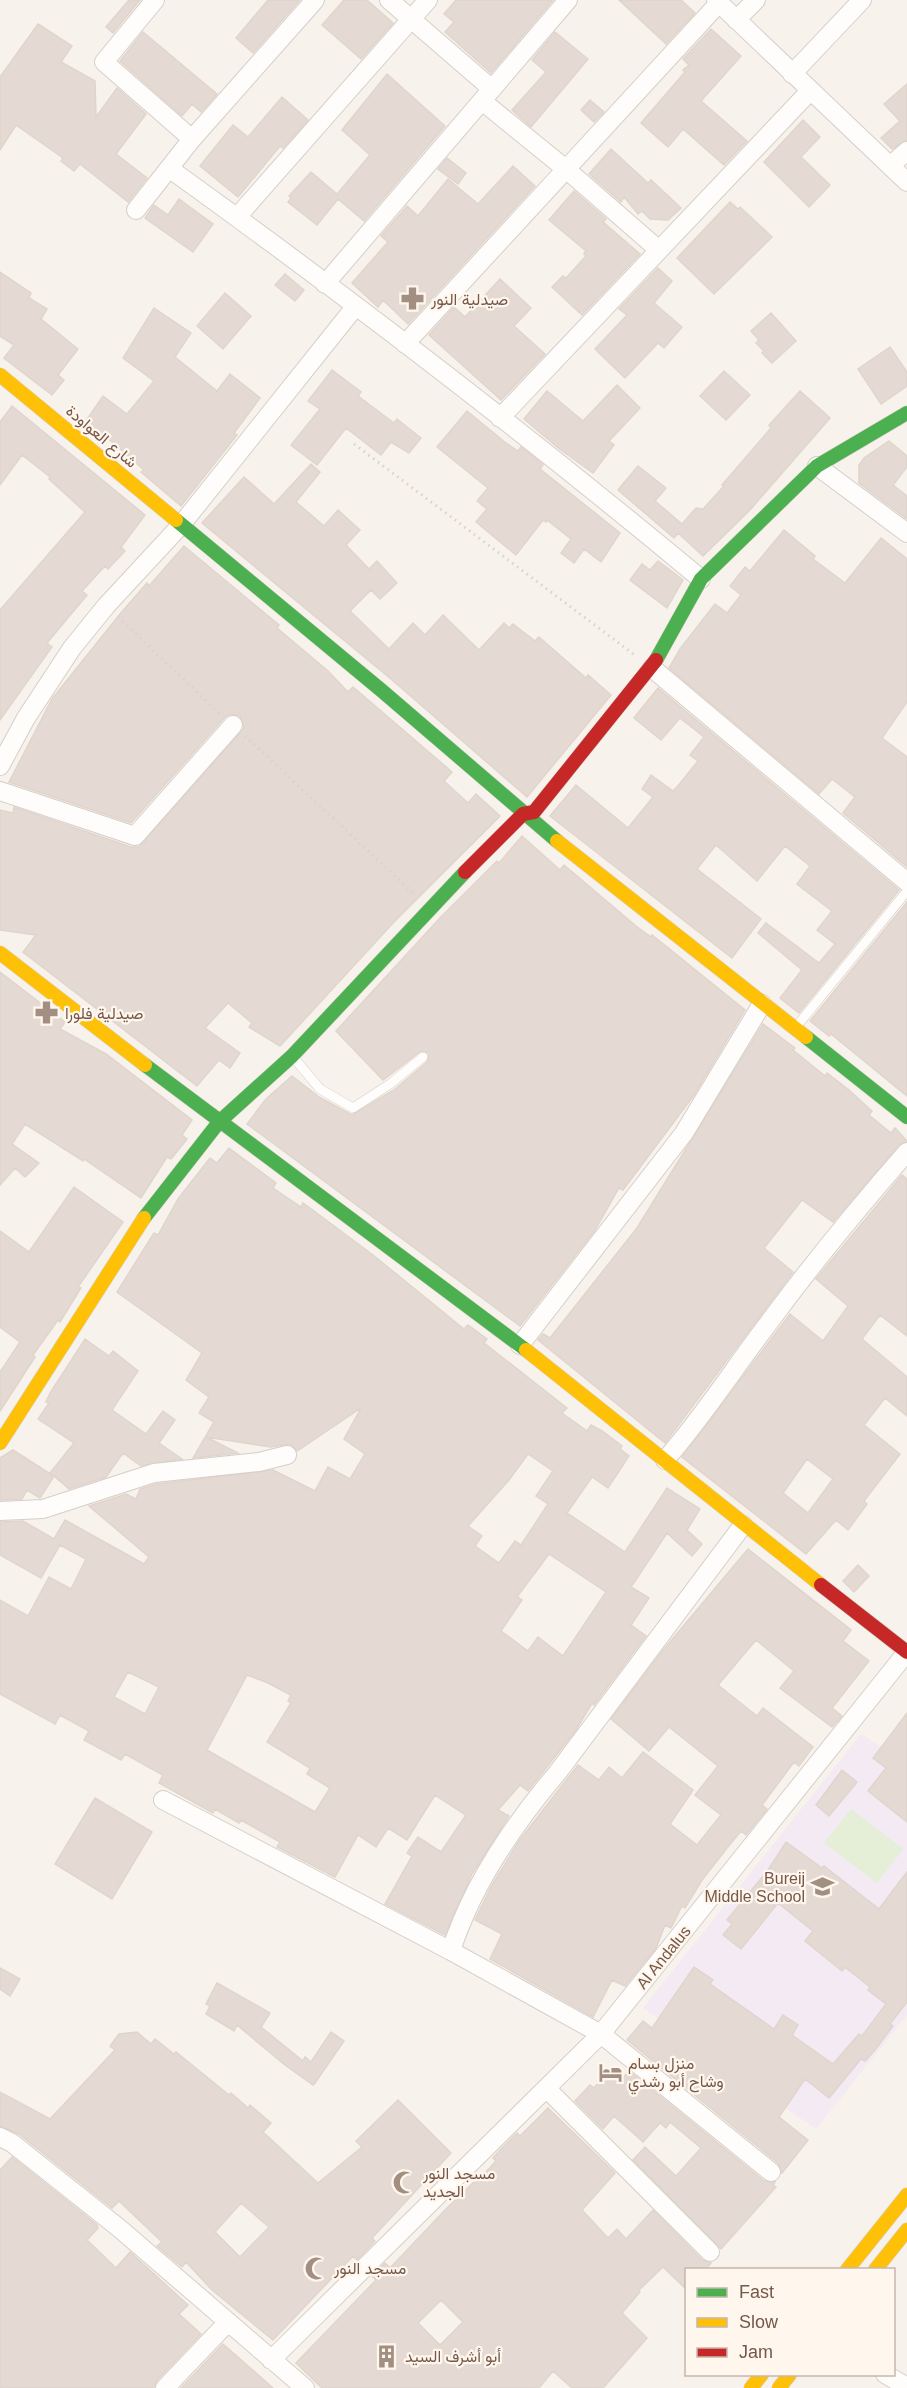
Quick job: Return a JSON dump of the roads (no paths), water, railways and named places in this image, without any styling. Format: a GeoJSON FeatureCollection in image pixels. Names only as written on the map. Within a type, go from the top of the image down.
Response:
{"type":"FeatureCollection","features":[{"type":"Feature","properties":{"kind":"street"},"geometry":{"type":"LineString","coordinates":[[155,0],[104,62],[192,139]]}},
{"type":"Feature","properties":{"kind":"street"},"geometry":{"type":"LineString","coordinates":[[136,210],[192,139],[315,0]]}},
{"type":"Feature","properties":{"kind":"street"},"geometry":{"type":"LineString","coordinates":[[388,0],[411,19],[567,170],[659,250]]}},
{"type":"Feature","properties":{"kind":"street"},"geometry":{"type":"LineString","coordinates":[[237,217],[428,0]]}},
{"type":"Feature","properties":{"kind":"street"},"geometry":{"type":"LineString","coordinates":[[325,284],[568,0]]}},
{"type":"Feature","properties":{"kind":"street"},"geometry":{"type":"LineString","coordinates":[[736,20],[756,0]]}},
{"type":"Feature","properties":{"kind":"street"},"geometry":{"type":"LineString","coordinates":[[792,74],[862,0]]}},
{"type":"Feature","properties":{"kind":"street"},"geometry":{"type":"LineString","coordinates":[[405,344],[567,170],[718,2],[907,182]]}},
{"type":"Feature","properties":{"kind":"street"},"geometry":{"type":"LineString","coordinates":[[500,418],[810,91]]}},
{"type":"Feature","properties":{"kind":"street"},"geometry":{"type":"LineString","coordinates":[[890,166],[907,151]]}},
{"type":"Feature","properties":{"kind":"street"},"geometry":{"type":"LineString","coordinates":[[170,169],[405,344],[592,489],[701,579]]}},
{"type":"Feature","properties":{"kind":"street"},"geometry":{"type":"LineString","coordinates":[[0,766],[26,718],[72,648],[106,606],[181,525],[355,307]]}},
{"type":"Feature","properties":{"kind":"street","name":"شارع العواودة"},"geometry":{"type":"LineString","coordinates":[[0,375],[381,690],[523,814],[907,1117]]}},
{"type":"Feature","properties":{"kind":"street"},"geometry":{"type":"LineString","coordinates":[[0,1443],[143,1219],[219,1122],[292,1056],[429,908],[523,814],[534,812],[652,668],[701,579],[817,466],[907,413]]}},
{"type":"Feature","properties":{"kind":"street"},"geometry":{"type":"LineString","coordinates":[[817,466],[907,533]]}},
{"type":"Feature","properties":{"kind":"street"},"geometry":{"type":"LineString","coordinates":[[652,668],[907,882]]}},
{"type":"Feature","properties":{"kind":"street"},"geometry":{"type":"LineString","coordinates":[[0,791],[135,836],[233,725]]}},
{"type":"Feature","properties":{"kind":"street"},"geometry":{"type":"LineString","coordinates":[[0,953],[219,1122],[520,1345],[743,1525],[907,1652]]}},
{"type":"Feature","properties":{"kind":"street"},"geometry":{"type":"LineString","coordinates":[[520,1345],[684,1133],[762,1004]]}},
{"type":"Feature","properties":{"kind":"street"},"geometry":{"type":"LineString","coordinates":[[665,1460],[696,1424],[765,1328],[863,1202],[907,1152]]}},
{"type":"Feature","properties":{"kind":"street"},"geometry":{"type":"LineString","coordinates":[[0,1511],[43,1509],[154,1473],[259,1462],[286,1455]]}},
{"type":"Feature","properties":{"kind":"street"},"geometry":{"type":"LineString","coordinates":[[451,1951],[462,1916],[475,1888],[529,1805],[558,1772],[743,1525]]}},
{"type":"Feature","properties":{"kind":"street","name":"Al Andalus"},"geometry":{"type":"LineString","coordinates":[[271,2360],[601,2034],[907,1652]]}},
{"type":"Feature","properties":{"kind":"street"},"geometry":{"type":"LineString","coordinates":[[163,1800],[451,1951],[601,2034],[771,2172]]}},
{"type":"Feature","properties":{"kind":"street"},"geometry":{"type":"LineString","coordinates":[[546,2088],[710,2252]]}},
{"type":"Feature","properties":{"kind":"street"},"geometry":{"type":"LineString","coordinates":[[0,2137],[12,2143],[118,2228],[305,2388]]}},
{"type":"Feature","properties":{"kind":"street"},"geometry":{"type":"LineString","coordinates":[[849,2268],[907,2195]]}},
{"type":"Feature","properties":{"kind":"street"},"geometry":{"type":"LineString","coordinates":[[877,2268],[907,2230]]}},
{"type":"Feature","properties":{"kind":"street"},"geometry":{"type":"LineString","coordinates":[[165,2388],[228,2322]]}},
{"type":"Feature","properties":{"kind":"street"},"geometry":{"type":"LineString","coordinates":[[751,2388],[760,2376]]}},
{"type":"Feature","properties":{"kind":"street"},"geometry":{"type":"LineString","coordinates":[[779,2388],[788,2376]]}},
{"type":"Feature","properties":{"kind":"street"},"geometry":{"type":"LineString","coordinates":[[888,2376],[907,2387]]}},
{"type":"Feature","properties":{"kind":"lane"},"geometry":{"type":"LineString","coordinates":[[795,1029],[907,891]]}},
{"type":"Feature","properties":{"kind":"lane"},"geometry":{"type":"LineString","coordinates":[[292,1056],[320,1089],[353,1108],[390,1084],[423,1057]]}},
{"type":"Feature","properties":{"kind":"place","name":"صيدلية النور"},"geometry":{"type":"Point","coordinates":[413,299]}},
{"type":"Feature","properties":{"kind":"place","name":"صيدلية فلورا"},"geometry":{"type":"Point","coordinates":[47,1013]}},
{"type":"Feature","properties":{"kind":"place","name":"Bureij Middle School"},"geometry":{"type":"Point","coordinates":[823,1887]}},
{"type":"Feature","properties":{"kind":"place","name":"منزل بسام وشاح أبو رشدي"},"geometry":{"type":"Point","coordinates":[610,2072]}},
{"type":"Feature","properties":{"kind":"place","name":"مسجد النور الجديد"},"geometry":{"type":"Point","coordinates":[405,2182]}},
{"type":"Feature","properties":{"kind":"place","name":"مسجد النور"},"geometry":{"type":"Point","coordinates":[316,2268]}},
{"type":"Feature","properties":{"kind":"place","name":"أبو أشرف السيد"},"geometry":{"type":"Point","coordinates":[387,2356]}}]}
